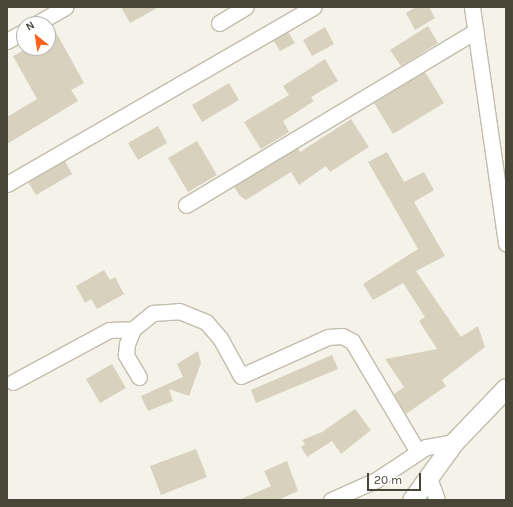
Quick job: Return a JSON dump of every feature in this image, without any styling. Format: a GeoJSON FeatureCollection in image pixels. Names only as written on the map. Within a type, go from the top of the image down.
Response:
{"type":"FeatureCollection","features":[{"type":"Feature","properties":{"kind":"street"},"geometry":{"type":"LineString","coordinates":[[50,16],[66,7]]}},
{"type":"Feature","properties":{"kind":"street"},"geometry":{"type":"LineString","coordinates":[[219,23],[246,7]]}},
{"type":"Feature","properties":{"kind":"street"},"geometry":{"type":"LineString","coordinates":[[7,184],[313,7]]}},
{"type":"Feature","properties":{"kind":"street"},"geometry":{"type":"LineString","coordinates":[[472,7],[506,244]]}},
{"type":"Feature","properties":{"kind":"street"},"geometry":{"type":"LineString","coordinates":[[186,205],[476,30]]}},
{"type":"Feature","properties":{"kind":"street"},"geometry":{"type":"LineString","coordinates":[[7,41],[16,36]]}},
{"type":"Feature","properties":{"kind":"street"},"geometry":{"type":"LineString","coordinates":[[139,377],[126,355],[133,329],[153,313],[179,311],[206,322],[220,338],[241,376],[328,337],[342,336],[352,340],[418,452]]}},
{"type":"Feature","properties":{"kind":"street"},"geometry":{"type":"LineString","coordinates":[[13,382],[109,330],[133,329]]}},
{"type":"Feature","properties":{"kind":"street"},"geometry":{"type":"LineString","coordinates":[[412,500],[428,475],[454,442],[506,388]]}},
{"type":"Feature","properties":{"kind":"street"},"geometry":{"type":"LineString","coordinates":[[331,500],[376,480],[418,452],[454,442]]}},
{"type":"Feature","properties":{"kind":"street"},"geometry":{"type":"LineString","coordinates":[[428,475],[437,500]]}},
{"type":"Feature","properties":{"kind":"building"},"geometry":{"type":"Polygon","coordinates":[[[121,7],[159,7],[130,23],[121,7]]]}},
{"type":"Feature","properties":{"kind":"building"},"geometry":{"type":"Polygon","coordinates":[[[416,7],[429,7],[435,18],[415,30],[406,13],[416,7]]]}},
{"type":"Feature","properties":{"kind":"building"},"geometry":{"type":"Polygon","coordinates":[[[428,26],[438,43],[401,66],[390,50],[428,26]]]}},
{"type":"Feature","properties":{"kind":"building"},"geometry":{"type":"Polygon","coordinates":[[[325,27],[334,44],[312,56],[303,40],[325,27]]]}},
{"type":"Feature","properties":{"kind":"building"},"geometry":{"type":"Polygon","coordinates":[[[56,32],[84,83],[71,90],[78,101],[7,144],[7,117],[37,99],[13,56],[16,54],[16,56],[56,56],[56,32]]]}},
{"type":"Feature","properties":{"kind":"building"},"geometry":{"type":"Polygon","coordinates":[[[288,32],[295,43],[280,51],[273,40],[288,32]]]}},
{"type":"Feature","properties":{"kind":"building"},"geometry":{"type":"Polygon","coordinates":[[[325,59],[338,81],[311,97],[314,101],[283,121],[289,132],[261,149],[244,122],[289,95],[283,86],[325,59]]]}},
{"type":"Feature","properties":{"kind":"building"},"geometry":{"type":"Polygon","coordinates":[[[425,72],[444,103],[393,134],[374,103],[425,72]]]}},
{"type":"Feature","properties":{"kind":"building"},"geometry":{"type":"Polygon","coordinates":[[[229,83],[239,100],[202,122],[192,105],[229,83]]]}},
{"type":"Feature","properties":{"kind":"building"},"geometry":{"type":"Polygon","coordinates":[[[351,119],[369,147],[330,172],[326,166],[299,185],[291,172],[246,200],[239,195],[234,186],[298,148],[300,152],[351,119]]]}},
{"type":"Feature","properties":{"kind":"building"},"geometry":{"type":"Polygon","coordinates":[[[158,126],[167,143],[138,160],[128,143],[158,126]]]}},
{"type":"Feature","properties":{"kind":"building"},"geometry":{"type":"Polygon","coordinates":[[[197,141],[217,175],[188,192],[168,158],[197,141]]]}},
{"type":"Feature","properties":{"kind":"building"},"geometry":{"type":"Polygon","coordinates":[[[387,152],[404,182],[424,172],[434,190],[414,202],[445,256],[416,271],[461,337],[478,326],[485,347],[442,380],[446,386],[406,414],[394,394],[404,387],[385,359],[437,349],[419,321],[425,317],[403,283],[373,300],[363,284],[418,249],[368,162],[387,152]]]}},
{"type":"Feature","properties":{"kind":"building"},"geometry":{"type":"Polygon","coordinates":[[[65,161],[72,174],[36,195],[28,182],[65,161]]]}},
{"type":"Feature","properties":{"kind":"building"},"geometry":{"type":"Polygon","coordinates":[[[104,270],[110,280],[115,277],[124,294],[97,309],[91,299],[85,303],[76,286],[104,270]]]}},
{"type":"Feature","properties":{"kind":"building"},"geometry":{"type":"Polygon","coordinates":[[[198,351],[201,363],[189,396],[169,389],[173,401],[148,411],[141,396],[183,377],[177,364],[198,351]]]}},
{"type":"Feature","properties":{"kind":"building"},"geometry":{"type":"Polygon","coordinates":[[[332,355],[338,369],[256,403],[251,390],[332,355]]]}},
{"type":"Feature","properties":{"kind":"building"},"geometry":{"type":"Polygon","coordinates":[[[112,364],[126,388],[100,403],[86,379],[112,364]]]}},
{"type":"Feature","properties":{"kind":"building"},"geometry":{"type":"Polygon","coordinates":[[[355,409],[371,430],[341,454],[332,441],[307,457],[301,447],[305,444],[302,440],[322,432],[355,409]]]}},
{"type":"Feature","properties":{"kind":"building"},"geometry":{"type":"Polygon","coordinates":[[[196,449],[207,477],[161,495],[150,466],[196,449]]]}},
{"type":"Feature","properties":{"kind":"building"},"geometry":{"type":"Polygon","coordinates":[[[287,461],[298,491],[278,500],[239,500],[271,486],[264,471],[287,461]]]}}]}
